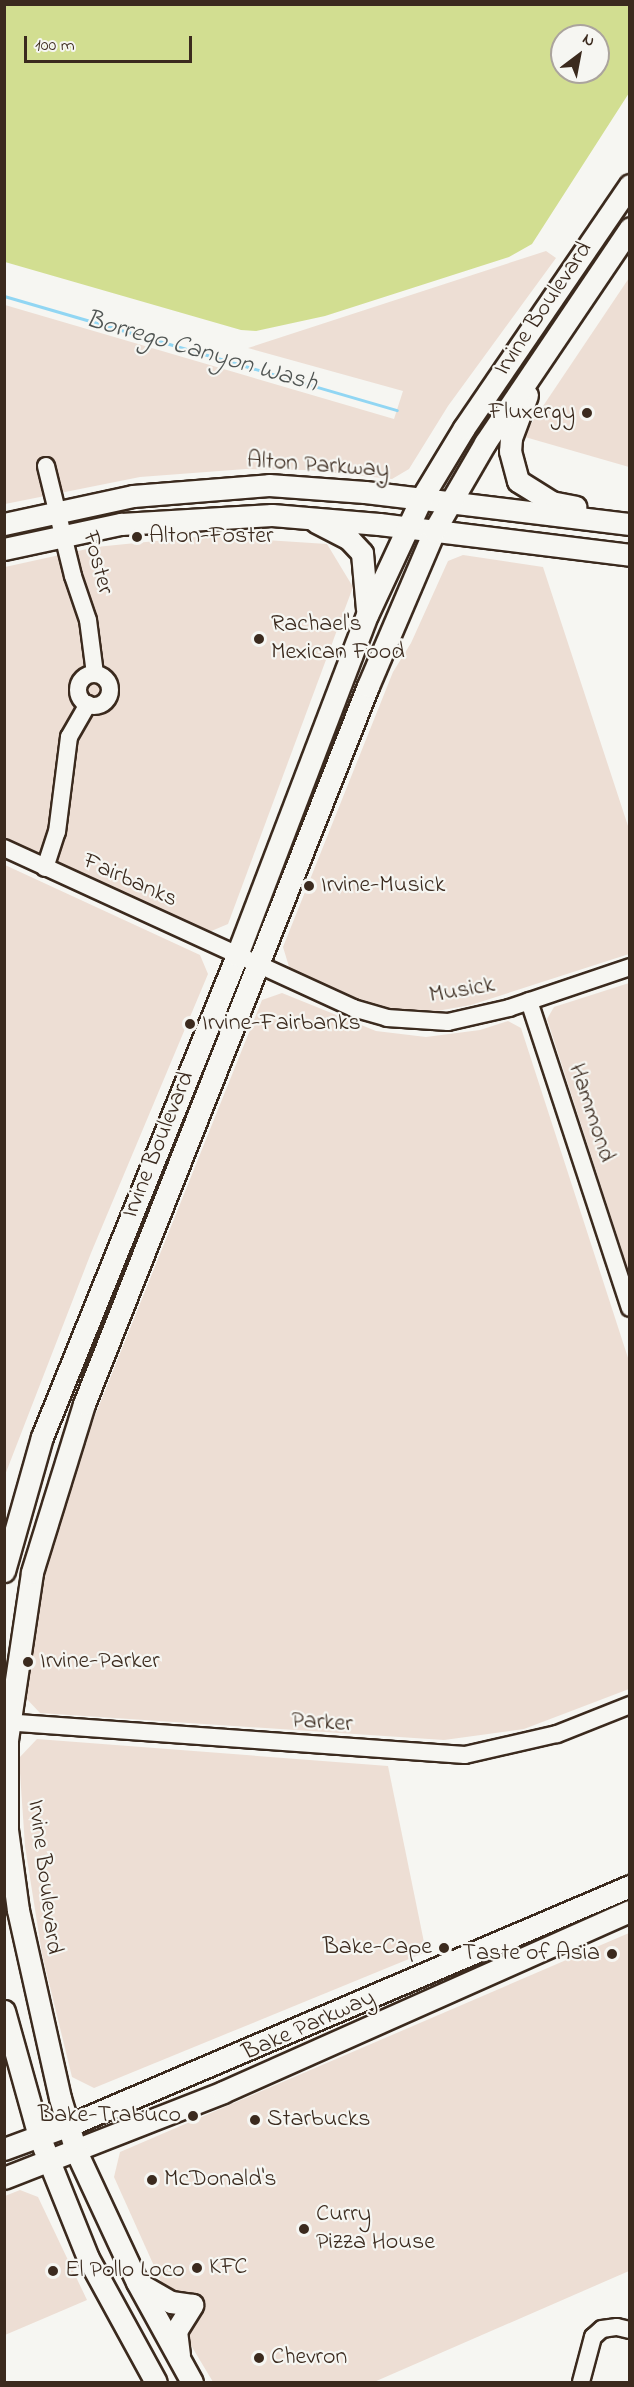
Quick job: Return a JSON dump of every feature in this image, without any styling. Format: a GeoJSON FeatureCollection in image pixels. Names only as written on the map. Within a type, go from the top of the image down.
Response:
{"type":"FeatureCollection","features":[{"type":"Feature","properties":{"kind":"main road","name":"Irvine Boulevard"},"geometry":{"type":"LineString","coordinates":[[4,1571],[42,1437],[237,955],[367,615],[421,499],[478,405],[630,185]]}},
{"type":"Feature","properties":{"kind":"main road","name":"Irvine Boulevard"},"geometry":{"type":"LineString","coordinates":[[192,2382],[137,2282],[76,2151],[67,2126],[18,1910],[7,1830],[7,1722],[32,1572],[68,1446],[260,966],[354,721],[434,531],[448,502],[630,228]]}},
{"type":"Feature","properties":{"kind":"main road"},"geometry":{"type":"LineString","coordinates":[[549,348],[511,438],[510,451],[518,481],[551,502],[630,518]]}},
{"type":"Feature","properties":{"kind":"main road","name":"Alton Parkway"},"geometry":{"type":"LineString","coordinates":[[4,524],[133,496],[230,486],[306,487],[630,524]]}},
{"type":"Feature","properties":{"kind":"main road"},"geometry":{"type":"LineString","coordinates":[[304,517],[350,539],[362,553],[367,615]]}},
{"type":"Feature","properties":{"kind":"main road"},"geometry":{"type":"LineString","coordinates":[[4,549],[64,534],[191,518],[304,517],[630,555]]}},
{"type":"Feature","properties":{"kind":"main road","name":"Bake Parkway"},"geometry":{"type":"LineString","coordinates":[[4,2149],[67,2126],[630,1886]]}},
{"type":"Feature","properties":{"kind":"main road","name":"Bake Parkway"},"geometry":{"type":"LineString","coordinates":[[4,2178],[223,2092],[630,1911]]}},
{"type":"Feature","properties":{"kind":"main road"},"geometry":{"type":"LineString","coordinates":[[4,2011],[39,2136],[88,2258],[156,2382]]}},
{"type":"Feature","properties":{"kind":"main road"},"geometry":{"type":"LineString","coordinates":[[137,2282],[171,2302],[192,2305],[176,2331],[179,2361]]}},
{"type":"Feature","properties":{"kind":"street","name":"Foster"},"geometry":{"type":"LineString","coordinates":[[46,466],[88,620],[95,674]]}},
{"type":"Feature","properties":{"kind":"street"},"geometry":{"type":"LineString","coordinates":[[95,674],[106,680],[109,695],[100,705],[88,704],[80,695],[80,683],[95,674]]}},
{"type":"Feature","properties":{"kind":"street"},"geometry":{"type":"LineString","coordinates":[[45,868],[57,832],[69,737],[88,704]]}},
{"type":"Feature","properties":{"kind":"street","name":"Fairbanks"},"geometry":{"type":"LineString","coordinates":[[4,848],[237,955]]}},
{"type":"Feature","properties":{"kind":"street","name":"Musick"},"geometry":{"type":"LineString","coordinates":[[237,955],[353,1008],[417,1022],[448,1022],[529,1001],[630,967]]}},
{"type":"Feature","properties":{"kind":"street","name":"Hammond"},"geometry":{"type":"LineString","coordinates":[[529,1001],[630,1308]]}},
{"type":"Feature","properties":{"kind":"street","name":"Parker"},"geometry":{"type":"LineString","coordinates":[[7,1722],[465,1755],[557,1734],[630,1705]]}},
{"type":"Feature","properties":{"kind":"street"},"geometry":{"type":"LineString","coordinates":[[581,2382],[593,2337],[602,2329],[616,2327],[630,2330]]}},
{"type":"Feature","properties":{"kind":"shaded area"},"geometry":{"type":"Polygon","coordinates":[[[546,251],[556,258],[448,406],[409,469],[392,479],[307,470],[246,469],[140,477],[5,504],[5,305],[394,419],[403,391],[248,348],[546,251]]]}},
{"type":"Feature","properties":{"kind":"shaded area"},"geometry":{"type":"Polygon","coordinates":[[[629,278],[629,467],[525,437],[529,427],[629,278]]]}},
{"type":"Feature","properties":{"kind":"shaded area"},"geometry":{"type":"Polygon","coordinates":[[[206,536],[327,544],[353,587],[228,924],[209,932],[5,838],[5,567],[96,547],[206,536]]]}},
{"type":"Feature","properties":{"kind":"shaded area"},"geometry":{"type":"Polygon","coordinates":[[[463,555],[543,567],[629,829],[629,954],[471,1005],[437,1011],[393,1009],[353,998],[290,970],[283,947],[393,672],[411,643],[448,561],[463,555]]]}},
{"type":"Feature","properties":{"kind":"shaded area"},"geometry":{"type":"Polygon","coordinates":[[[5,865],[200,955],[208,974],[91,1253],[5,1475],[5,865]]]}},
{"type":"Feature","properties":{"kind":"shaded area"},"geometry":{"type":"Polygon","coordinates":[[[630,983],[629,1273],[547,1019],[554,1007],[630,983]]]}},
{"type":"Feature","properties":{"kind":"shaded area"},"geometry":{"type":"Polygon","coordinates":[[[282,993],[376,1031],[426,1037],[480,1030],[508,1021],[521,1028],[629,1361],[629,1689],[524,1729],[444,1740],[40,1713],[24,1696],[47,1560],[76,1463],[262,1000],[282,993]]]}},
{"type":"Feature","properties":{"kind":"shaded area"},"geometry":{"type":"Polygon","coordinates":[[[37,1739],[388,1766],[426,1952],[94,2088],[72,2077],[42,1954],[25,1846],[19,1758],[37,1739]]]}},
{"type":"Feature","properties":{"kind":"shaded area"},"geometry":{"type":"Polygon","coordinates":[[[629,1933],[629,2271],[374,2382],[213,2382],[186,2337],[114,2177],[120,2152],[629,1933]]]}},
{"type":"Feature","properties":{"kind":"shaded area"},"geometry":{"type":"Polygon","coordinates":[[[20,2190],[38,2197],[87,2300],[5,2335],[5,2196],[20,2190]]]}},
{"type":"Feature","properties":{"kind":"green space"},"geometry":{"type":"Polygon","coordinates":[[[4,5],[629,5],[629,93],[532,244],[509,257],[325,316],[256,331],[241,330],[5,262],[4,5]]]}},
{"type":"Feature","properties":{"kind":"waterway","name":"Borrego Canyon Wash"},"geometry":{"type":"LineString","coordinates":[[4,296],[397,410]]}},
{"type":"Feature","properties":{"kind":"place","name":"Fluxergy"},"geometry":{"type":"Point","coordinates":[587,413]}},
{"type":"Feature","properties":{"kind":"place","name":"Alton-Foster"},"geometry":{"type":"Point","coordinates":[137,537]}},
{"type":"Feature","properties":{"kind":"place","name":"Rachael's Mexican Food"},"geometry":{"type":"Point","coordinates":[259,639]}},
{"type":"Feature","properties":{"kind":"place","name":"Irvine-Musick"},"geometry":{"type":"Point","coordinates":[309,886]}},
{"type":"Feature","properties":{"kind":"place","name":"Irvine-Fairbanks"},"geometry":{"type":"Point","coordinates":[190,1024]}},
{"type":"Feature","properties":{"kind":"place","name":"Irvine-Parker"},"geometry":{"type":"Point","coordinates":[28,1662]}},
{"type":"Feature","properties":{"kind":"place","name":"Bake-Cape"},"geometry":{"type":"Point","coordinates":[444,1948]}},
{"type":"Feature","properties":{"kind":"place","name":"Taste of Asia"},"geometry":{"type":"Point","coordinates":[612,1954]}},
{"type":"Feature","properties":{"kind":"place","name":"Bake-Trabuco"},"geometry":{"type":"Point","coordinates":[193,2116]}},
{"type":"Feature","properties":{"kind":"place","name":"Starbucks"},"geometry":{"type":"Point","coordinates":[255,2120]}},
{"type":"Feature","properties":{"kind":"place","name":"McDonald's"},"geometry":{"type":"Point","coordinates":[152,2180]}},
{"type":"Feature","properties":{"kind":"place","name":"Curry Pizza House"},"geometry":{"type":"Point","coordinates":[304,2229]}},
{"type":"Feature","properties":{"kind":"place","name":"KFC"},"geometry":{"type":"Point","coordinates":[197,2268]}},
{"type":"Feature","properties":{"kind":"place","name":"El Pollo Loco"},"geometry":{"type":"Point","coordinates":[53,2271]}},
{"type":"Feature","properties":{"kind":"place","name":"Chevron"},"geometry":{"type":"Point","coordinates":[259,2358]}}]}
